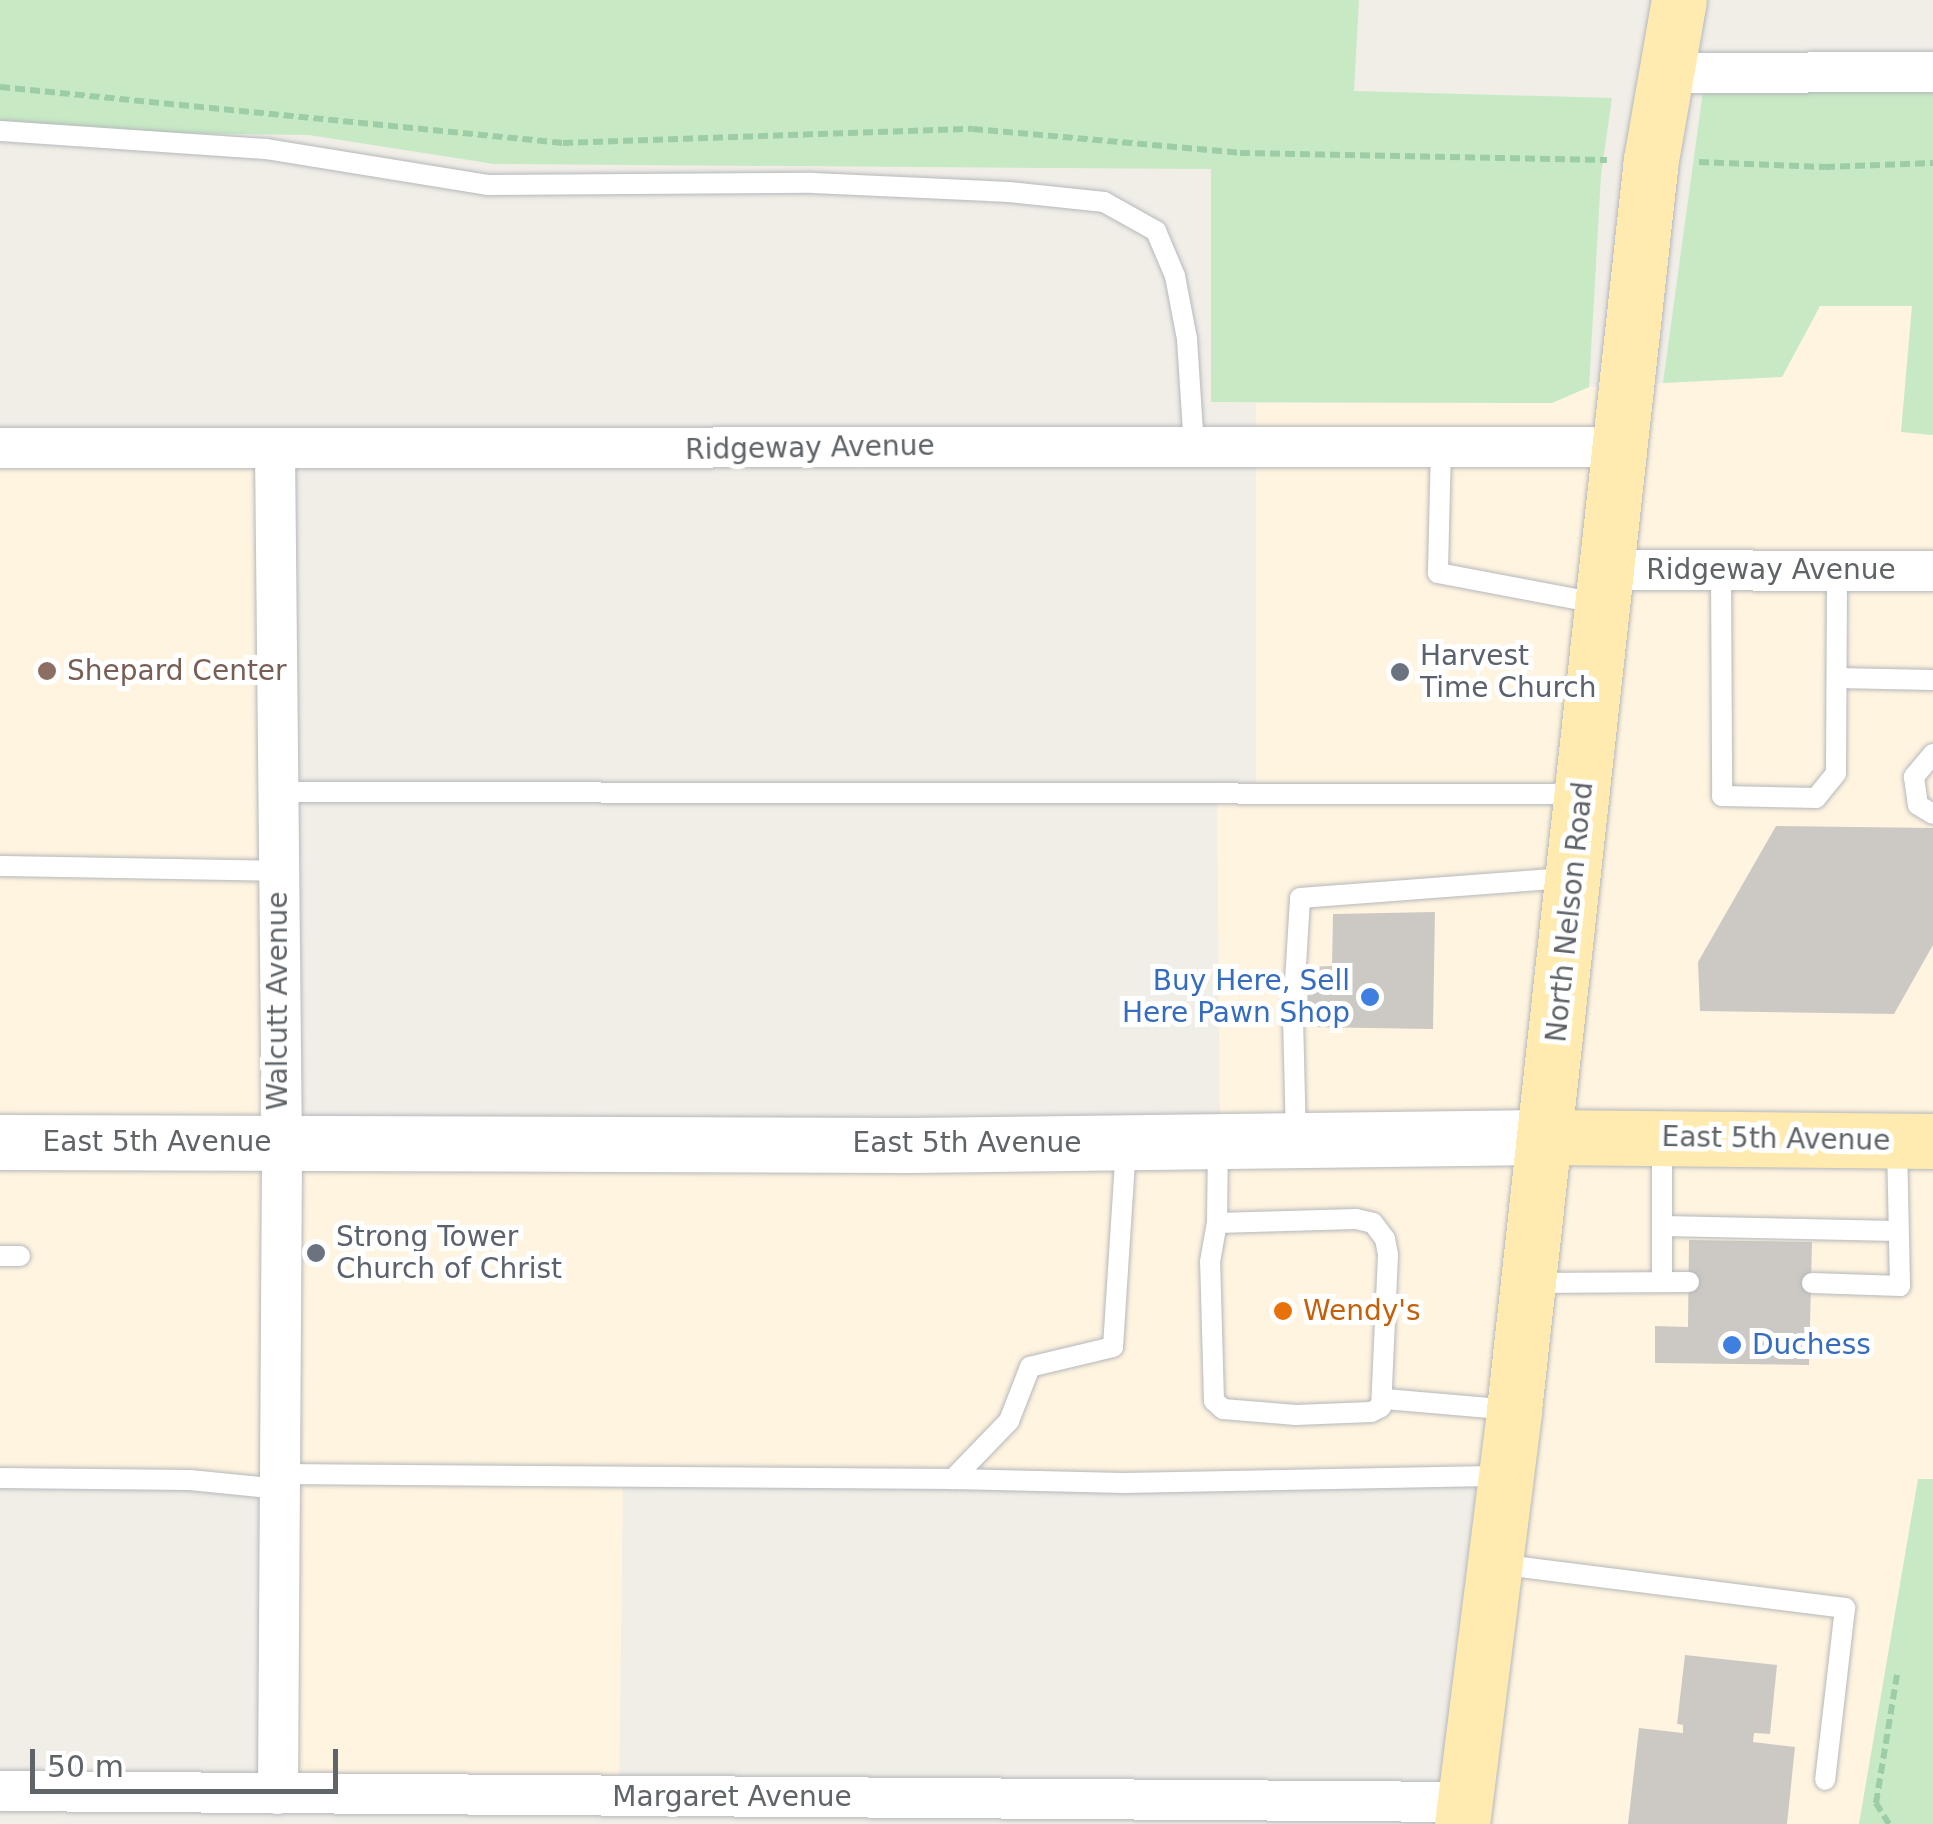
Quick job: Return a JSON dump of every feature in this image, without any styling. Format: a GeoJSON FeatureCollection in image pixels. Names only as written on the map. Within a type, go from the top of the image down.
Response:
{"type":"FeatureCollection","features":[{"type":"Feature","properties":{"kind":"main road","name":"North Nelson Road"},"geometry":{"type":"LineString","coordinates":[[1463,1813],[1529,1283],[1651,160],[1679,0]]}},
{"type":"Feature","properties":{"kind":"main road","name":"East 5th Avenue"},"geometry":{"type":"LineString","coordinates":[[0,1142],[1296,1142],[1544,1137],[1915,1140]]}},
{"type":"Feature","properties":{"kind":"street"},"geometry":{"type":"LineString","coordinates":[[1667,73],[1933,72]]}},
{"type":"Feature","properties":{"kind":"street","name":"Ridgeway Avenue"},"geometry":{"type":"LineString","coordinates":[[0,448],[1620,447]]}},
{"type":"Feature","properties":{"kind":"street","name":"Walcutt Avenue"},"geometry":{"type":"LineString","coordinates":[[275,448],[278,1794]]}},
{"type":"Feature","properties":{"kind":"street","name":"Ridgeway Avenue"},"geometry":{"type":"LineString","coordinates":[[1606,587],[1720,570],[1933,571]]}},
{"type":"Feature","properties":{"kind":"street","name":"Margaret Avenue"},"geometry":{"type":"LineString","coordinates":[[0,1792],[227,1808],[278,1794],[1463,1813]]}},
{"type":"Feature","properties":{"kind":"lane"},"geometry":{"type":"LineString","coordinates":[[0,131],[266,149],[488,185],[813,183],[1009,192],[1104,202],[1156,231],[1175,276],[1188,339],[1194,446]]}},
{"type":"Feature","properties":{"kind":"lane"},"geometry":{"type":"LineString","coordinates":[[1441,447],[1438,573],[1606,587]]}},
{"type":"Feature","properties":{"kind":"lane"},"geometry":{"type":"LineString","coordinates":[[1720,570],[1722,796],[1816,798],[1836,773],[1837,571]]}},
{"type":"Feature","properties":{"kind":"lane"},"geometry":{"type":"LineString","coordinates":[[1837,678],[1933,680]]}},
{"type":"Feature","properties":{"kind":"lane"},"geometry":{"type":"LineString","coordinates":[[1933,754],[1914,777],[1918,805],[1933,814]]}},
{"type":"Feature","properties":{"kind":"lane"},"geometry":{"type":"LineString","coordinates":[[277,792],[1583,794]]}},
{"type":"Feature","properties":{"kind":"lane"},"geometry":{"type":"LineString","coordinates":[[0,866],[277,871]]}},
{"type":"Feature","properties":{"kind":"lane"},"geometry":{"type":"LineString","coordinates":[[1296,1142],[1292,1051],[1300,898],[1574,878]]}},
{"type":"Feature","properties":{"kind":"lane"},"geometry":{"type":"LineString","coordinates":[[1662,1137],[1662,1282]]}},
{"type":"Feature","properties":{"kind":"lane"},"geometry":{"type":"LineString","coordinates":[[1812,1284],[1900,1286],[1898,1230],[1915,1140]]}},
{"type":"Feature","properties":{"kind":"lane"},"geometry":{"type":"LineString","coordinates":[[1216,1230],[1356,1219],[1373,1222],[1385,1239],[1388,1254],[1382,1407],[1371,1412],[1296,1415],[1223,1409],[1214,1402],[1210,1262],[1216,1230],[1218,1141]]}},
{"type":"Feature","properties":{"kind":"lane"},"geometry":{"type":"LineString","coordinates":[[953,1479],[1009,1421],[1030,1368],[1113,1347],[1126,1142]]}},
{"type":"Feature","properties":{"kind":"lane"},"geometry":{"type":"LineString","coordinates":[[1662,1226],[1898,1230]]}},
{"type":"Feature","properties":{"kind":"lane"},"geometry":{"type":"LineString","coordinates":[[1529,1283],[1689,1282]]}},
{"type":"Feature","properties":{"kind":"lane"},"geometry":{"type":"LineString","coordinates":[[1385,1398],[1514,1410]]}},
{"type":"Feature","properties":{"kind":"lane"},"geometry":{"type":"LineString","coordinates":[[0,1478],[280,1482],[1124,1482],[1506,1476]]}},
{"type":"Feature","properties":{"kind":"lane"},"geometry":{"type":"LineString","coordinates":[[1494,1564],[1845,1608],[1825,1780]]}},
{"type":"Feature","properties":{"kind":"path"},"geometry":{"type":"LineString","coordinates":[[0,87],[563,143],[974,129],[1240,153],[1825,167],[1933,163]]}},
{"type":"Feature","properties":{"kind":"path"},"geometry":{"type":"LineString","coordinates":[[1889,1824],[1876,1803],[1897,1675]]}},
{"type":"Feature","properties":{"kind":"shaded area"},"geometry":{"type":"Polygon","coordinates":[[[1820,306],[1912,306],[1901,432],[1933,435],[1933,1479],[1918,1480],[1859,1824],[1466,1824],[1503,1482],[623,1480],[619,1801],[270,1799],[276,1485],[0,1485],[0,444],[276,445],[283,1128],[1220,1136],[1217,781],[1256,783],[1256,403],[1552,403],[1589,387],[1782,377],[1820,306]]]}},
{"type":"Feature","properties":{"kind":"green space"},"geometry":{"type":"Polygon","coordinates":[[[0,0],[1359,0],[1354,91],[1612,98],[1601,175],[1589,387],[1552,403],[1211,402],[1211,169],[494,164],[309,135],[0,131],[0,0]]]}},
{"type":"Feature","properties":{"kind":"green space"},"geometry":{"type":"Polygon","coordinates":[[[1704,84],[1933,86],[1933,435],[1901,432],[1912,306],[1820,306],[1782,377],[1663,383],[1704,84]]]}},
{"type":"Feature","properties":{"kind":"green space"},"geometry":{"type":"Polygon","coordinates":[[[1918,1479],[1933,1479],[1933,1824],[1859,1824],[1918,1479]]]}},
{"type":"Feature","properties":{"kind":"building"},"geometry":{"type":"Polygon","coordinates":[[[1776,826],[1933,828],[1933,945],[1894,1014],[1700,1011],[1698,962],[1776,826]]]}},
{"type":"Feature","properties":{"kind":"building","name":"Buy Here, Sell Here Pawn Shop"},"geometry":{"type":"Polygon","coordinates":[[[1435,912],[1433,1029],[1306,1027],[1306,967],[1332,966],[1333,914],[1435,912]]]}},
{"type":"Feature","properties":{"kind":"building"},"geometry":{"type":"Polygon","coordinates":[[[1689,1240],[1812,1242],[1809,1365],[1655,1363],[1655,1326],[1688,1327],[1689,1240]]]}},
{"type":"Feature","properties":{"kind":"building"},"geometry":{"type":"Polygon","coordinates":[[[1685,1655],[1777,1665],[1770,1734],[1754,1733],[1753,1742],[1795,1747],[1787,1824],[1628,1824],[1639,1728],[1683,1733],[1683,1725],[1677,1724],[1685,1655]]]}},
{"type":"Feature","properties":{"kind":"place","name":"Shepard Center"},"geometry":{"type":"Point","coordinates":[47,671]}},
{"type":"Feature","properties":{"kind":"place","name":"Harvest Time Church"},"geometry":{"type":"Point","coordinates":[1400,672]}},
{"type":"Feature","properties":{"kind":"place","name":"Buy Here, Sell Here Pawn Shop"},"geometry":{"type":"Point","coordinates":[1370,997]}},
{"type":"Feature","properties":{"kind":"place","name":"Strong Tower Church of Christ"},"geometry":{"type":"Point","coordinates":[316,1253]}},
{"type":"Feature","properties":{"kind":"place","name":"Wendy's"},"geometry":{"type":"Point","coordinates":[1283,1311]}},
{"type":"Feature","properties":{"kind":"place","name":"Duchess"},"geometry":{"type":"Point","coordinates":[1732,1345]}}]}
